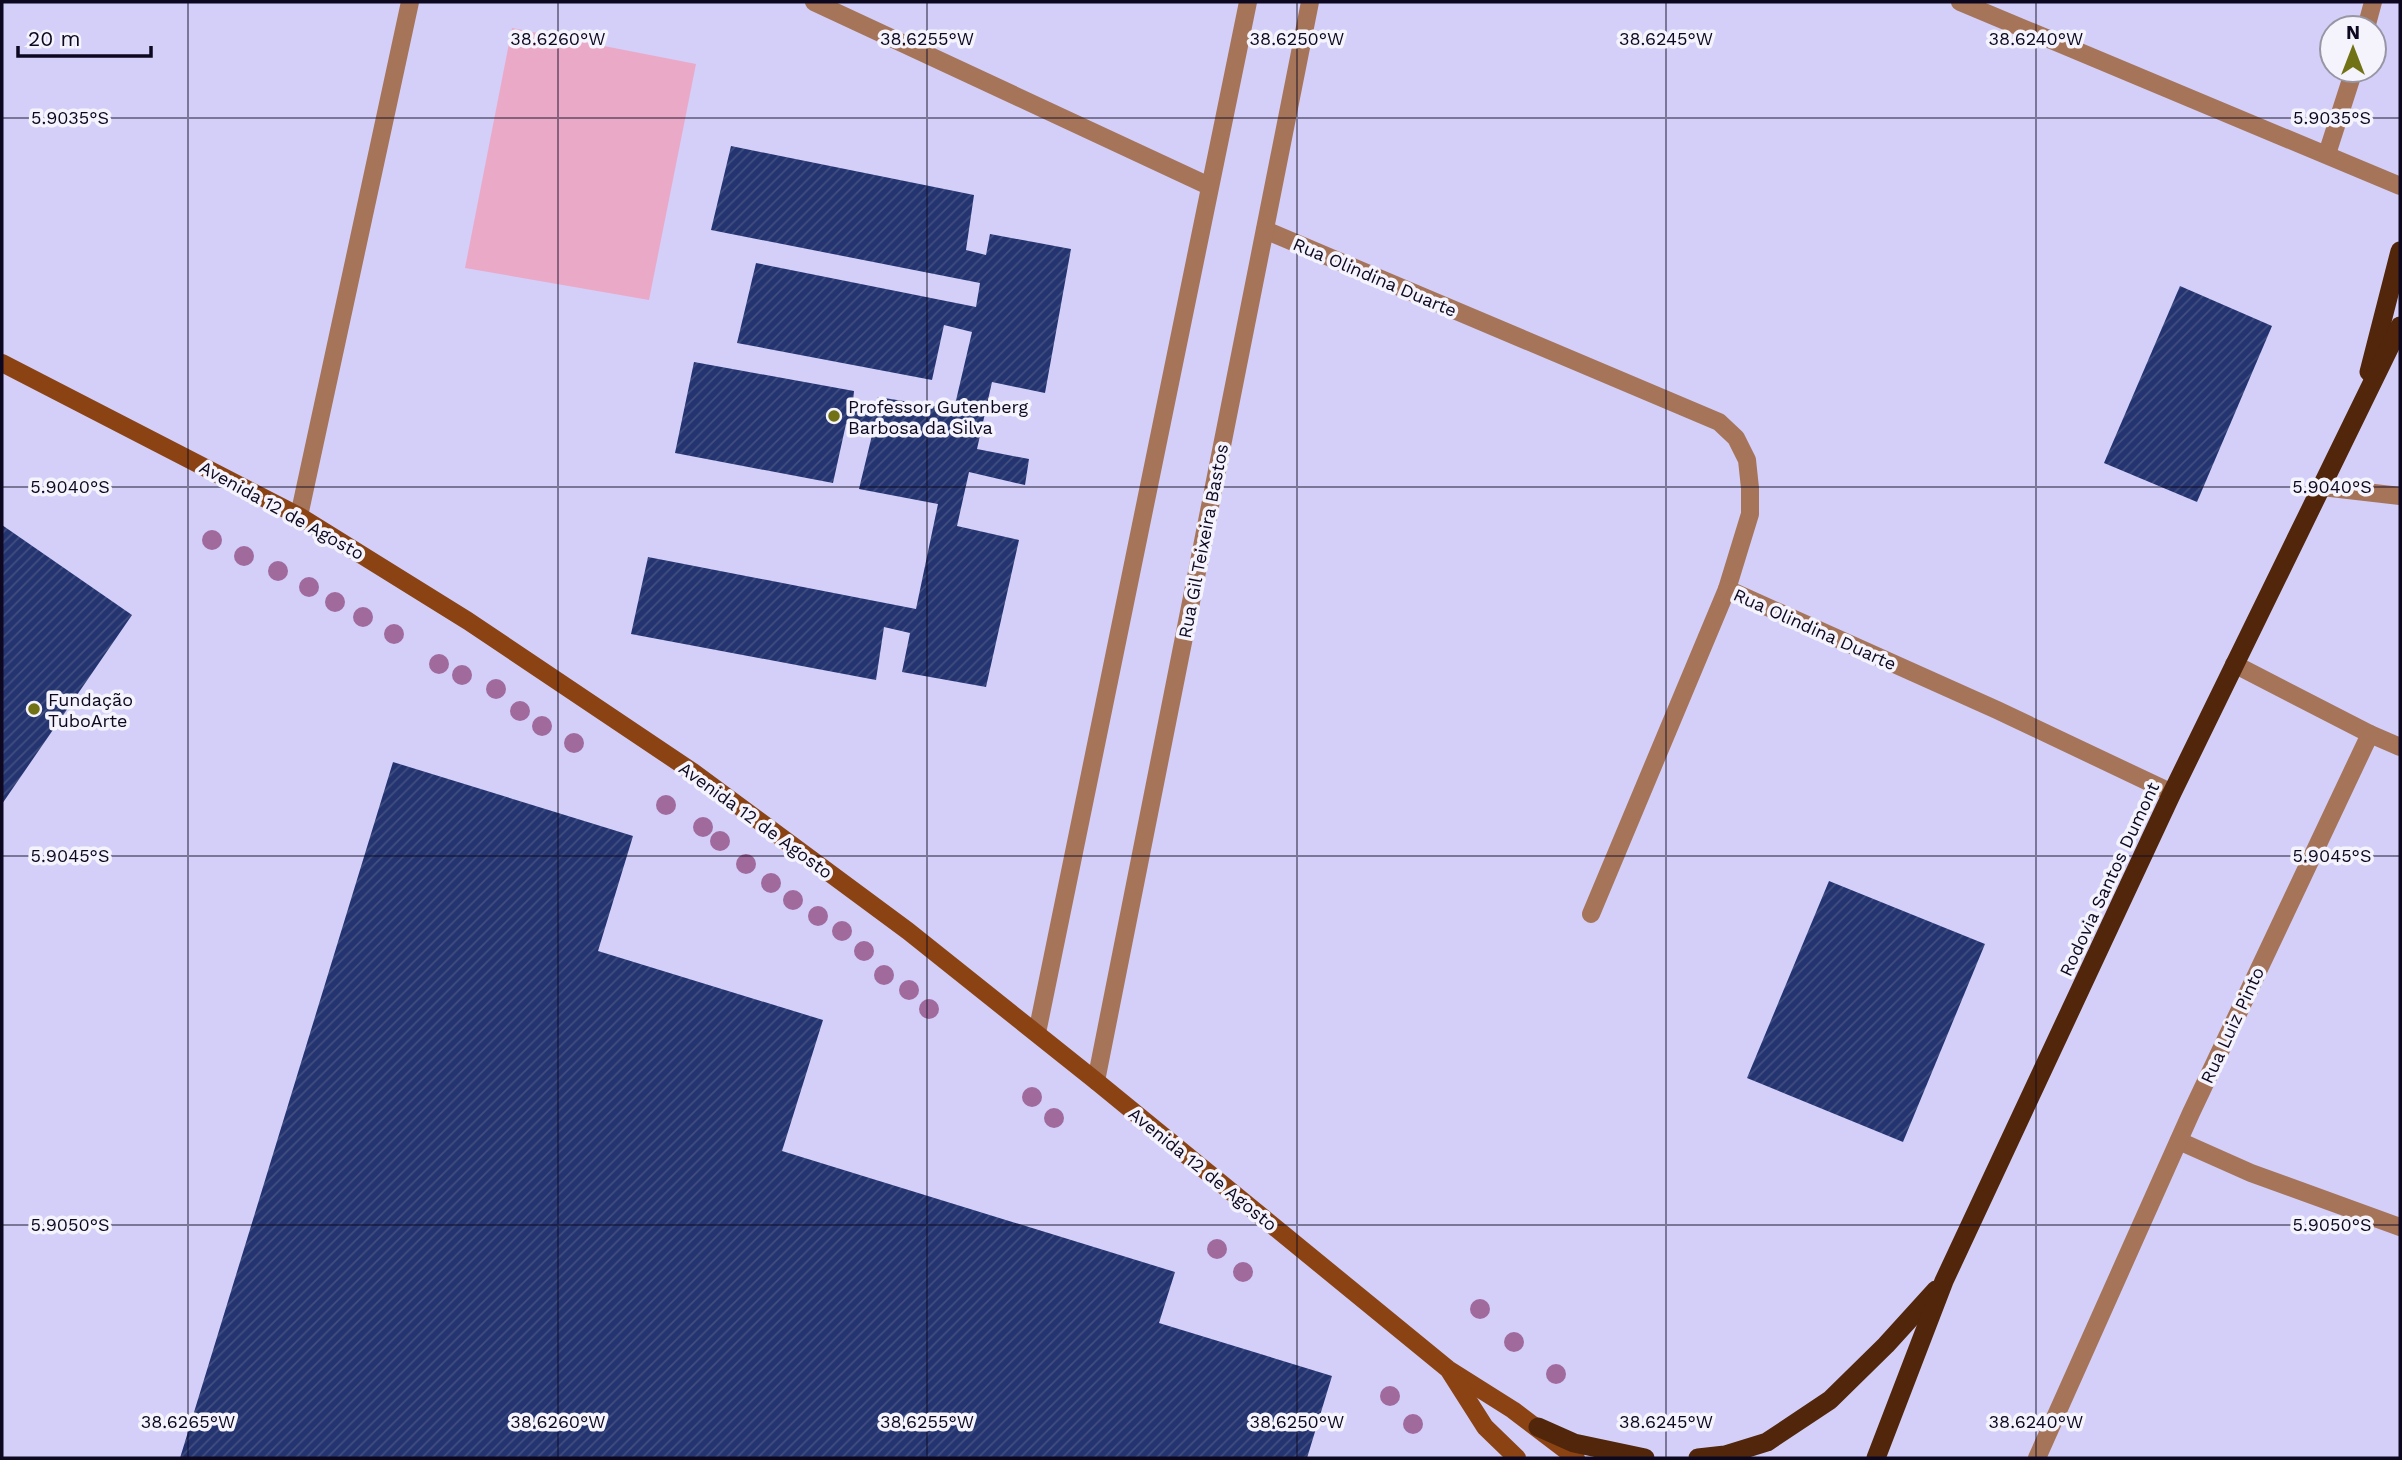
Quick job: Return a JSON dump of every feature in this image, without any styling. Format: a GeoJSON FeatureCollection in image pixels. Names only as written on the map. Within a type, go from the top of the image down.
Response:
{"type":"FeatureCollection","features":[{"type":"Feature","properties":{"kind":"highway"},"geometry":{"type":"LineString","coordinates":[[2358,410],[2400,251]]}},
{"type":"Feature","properties":{"kind":"highway","name":"Rodovia Santos Dumont"},"geometry":{"type":"LineString","coordinates":[[1876,1458],[1944,1281],[2172,793],[2400,326]]}},
{"type":"Feature","properties":{"kind":"highway"},"geometry":{"type":"LineString","coordinates":[[1698,1458],[1725,1455],[1767,1442],[1830,1400],[1886,1345],[1944,1281]]}},
{"type":"Feature","properties":{"kind":"highway"},"geometry":{"type":"LineString","coordinates":[[1538,1427],[1574,1443],[1645,1458]]}},
{"type":"Feature","properties":{"kind":"main road","name":"Avenida 12 de Agosto"},"geometry":{"type":"LineString","coordinates":[[2,363],[299,516],[468,621],[693,772],[908,932],[1037,1033],[1448,1369]]}},
{"type":"Feature","properties":{"kind":"main road"},"geometry":{"type":"LineString","coordinates":[[1448,1369],[1538,1427],[1576,1458]]}},
{"type":"Feature","properties":{"kind":"main road"},"geometry":{"type":"LineString","coordinates":[[1448,1369],[1485,1427],[1517,1458]]}},
{"type":"Feature","properties":{"kind":"street"},"geometry":{"type":"LineString","coordinates":[[299,516],[410,2]]}},
{"type":"Feature","properties":{"kind":"street"},"geometry":{"type":"LineString","coordinates":[[814,2],[1209,186]]}},
{"type":"Feature","properties":{"kind":"street"},"geometry":{"type":"LineString","coordinates":[[1037,1033],[1248,2]]}},
{"type":"Feature","properties":{"kind":"street","name":"Rua Gil Teixeira Bastos"},"geometry":{"type":"LineString","coordinates":[[1096,1080],[1310,2]]}},
{"type":"Feature","properties":{"kind":"street"},"geometry":{"type":"LineString","coordinates":[[1960,2],[2400,186]]}},
{"type":"Feature","properties":{"kind":"street"},"geometry":{"type":"LineString","coordinates":[[2328,154],[2350,84]]}},
{"type":"Feature","properties":{"kind":"street","name":"Rua Olindina Duarte"},"geometry":{"type":"LineString","coordinates":[[1265,230],[1719,422],[1736,439],[1747,460],[1750,488],[1750,514],[1727,589],[1997,710],[2172,793]]}},
{"type":"Feature","properties":{"kind":"street"},"geometry":{"type":"LineString","coordinates":[[2322,487],[2400,496]]}},
{"type":"Feature","properties":{"kind":"street"},"geometry":{"type":"LineString","coordinates":[[1591,914],[1727,589]]}},
{"type":"Feature","properties":{"kind":"street"},"geometry":{"type":"LineString","coordinates":[[2234,664],[2400,747]]}},
{"type":"Feature","properties":{"kind":"street","name":"Rua Luiz Pinto"},"geometry":{"type":"LineString","coordinates":[[2037,1458],[2179,1141],[2370,734]]}},
{"type":"Feature","properties":{"kind":"street"},"geometry":{"type":"LineString","coordinates":[[2179,1141],[2251,1173],[2400,1227]]}},
{"type":"Feature","properties":{"kind":"shaded area"},"geometry":{"type":"Polygon","coordinates":[[[512,28],[696,64],[649,300],[465,268],[512,28]]]}},
{"type":"Feature","properties":{"kind":"building","name":"Professor Gutenberg Barbosa da Silva"},"geometry":{"type":"Polygon","coordinates":[[[731,146],[974,195],[966,250],[986,255],[990,234],[1071,249],[1045,393],[992,382],[977,449],[1029,459],[1025,485],[969,472],[957,526],[1019,540],[986,687],[902,672],[910,633],[884,627],[876,680],[631,634],[648,557],[916,609],[938,504],[859,489],[873,431],[846,424],[833,483],[675,453],[694,362],[854,391],[853,402],[875,407],[878,397],[954,409],[972,332],[944,325],[932,380],[737,343],[756,263],[976,307],[980,283],[711,230],[731,146]]]}},
{"type":"Feature","properties":{"kind":"building"},"geometry":{"type":"Polygon","coordinates":[[[2180,286],[2272,326],[2197,502],[2104,463],[2180,286]]]}},
{"type":"Feature","properties":{"kind":"building","name":"Fundação TuboArte"},"geometry":{"type":"Polygon","coordinates":[[[2,525],[132,615],[2,804],[2,525]]]}},
{"type":"Feature","properties":{"kind":"building"},"geometry":{"type":"Polygon","coordinates":[[[393,762],[633,836],[598,951],[823,1020],[782,1151],[1175,1272],[1159,1323],[1332,1376],[1307,1458],[180,1458],[393,762]]]}},
{"type":"Feature","properties":{"kind":"building"},"geometry":{"type":"Polygon","coordinates":[[[1829,881],[1985,944],[1903,1142],[1747,1078],[1829,881]]]}},
{"type":"Feature","properties":{"kind":"place","name":"Professor Gutenberg Barbosa da Silva"},"geometry":{"type":"Point","coordinates":[834,416]}},
{"type":"Feature","properties":{"kind":"place","name":"Fundação TuboArte"},"geometry":{"type":"Point","coordinates":[34,709]}}]}
